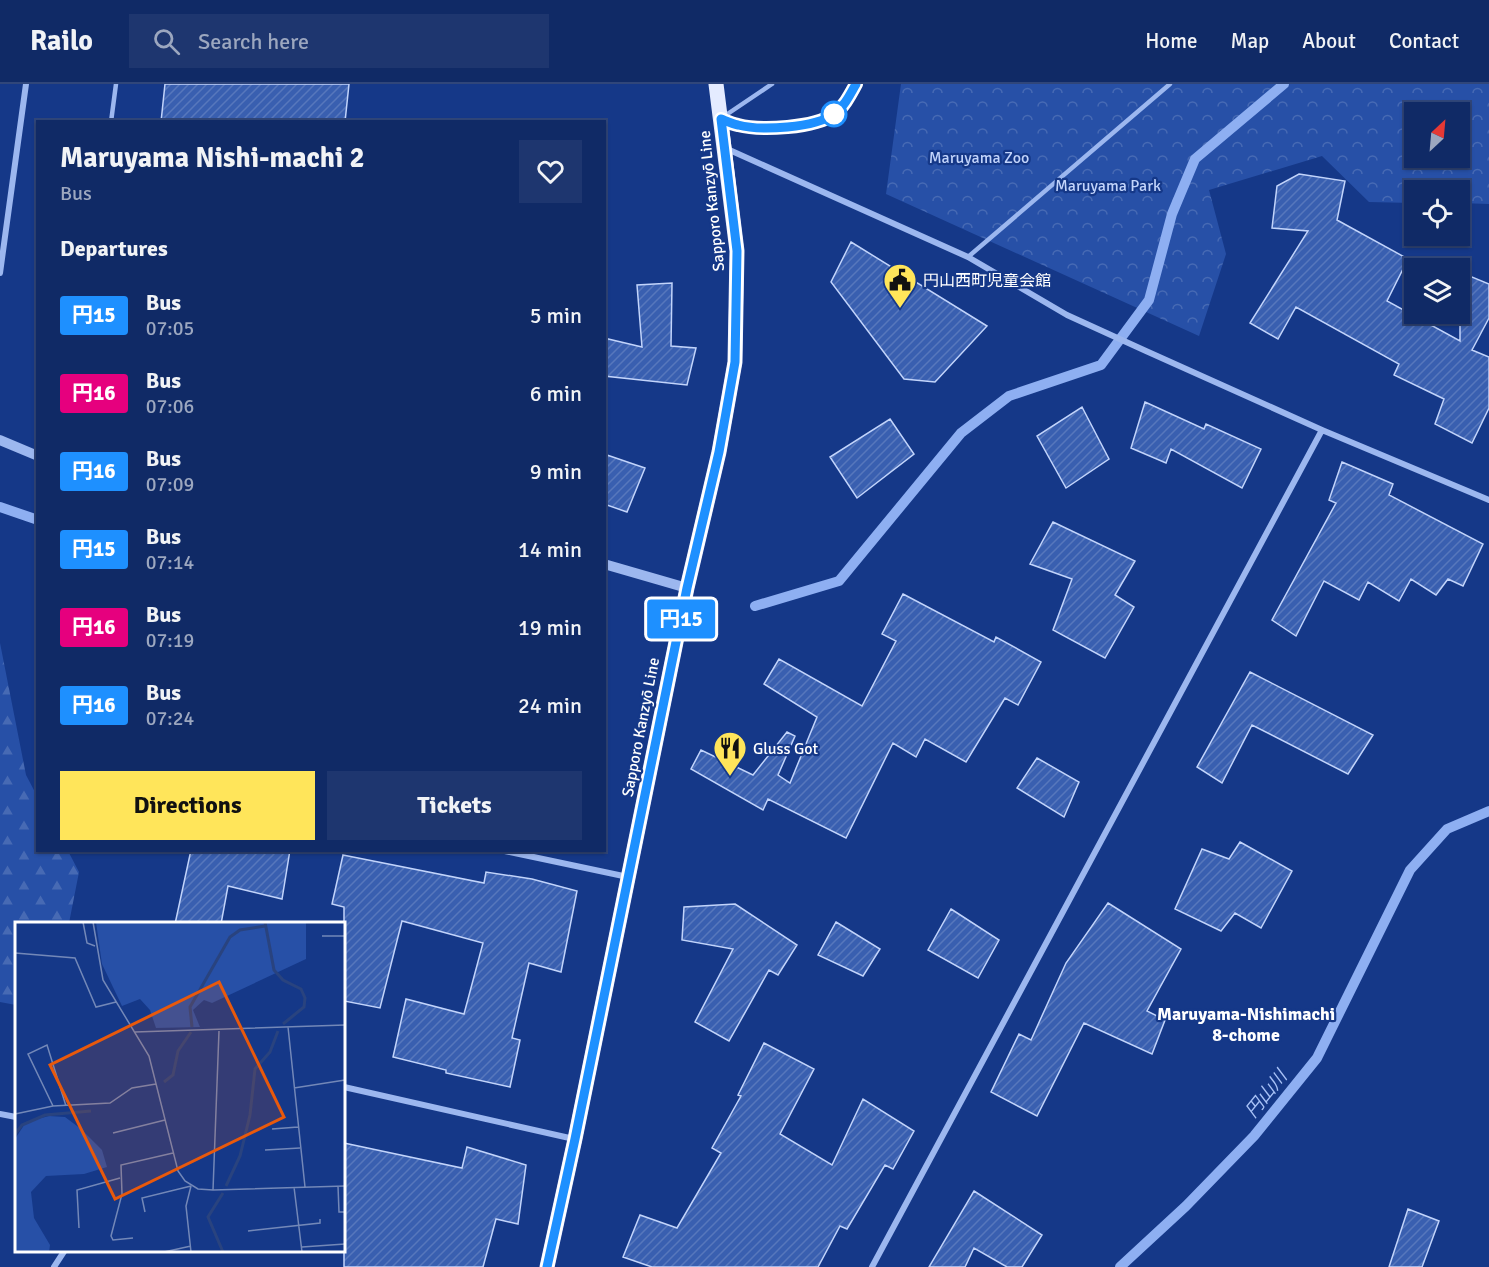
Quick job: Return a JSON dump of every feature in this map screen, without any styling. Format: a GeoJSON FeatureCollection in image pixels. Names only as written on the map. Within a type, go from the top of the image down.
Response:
{"type":"FeatureCollection","features":[{"type":"Feature","properties":{"kind":"main road","name":"Sapporo Kanzyō Line"},"geometry":{"type":"LineString","coordinates":[[547,1267],[687,588],[719,452],[735,362],[737,251],[716,84]]}},
{"type":"Feature","properties":{"kind":"street"},"geometry":{"type":"LineString","coordinates":[[0,273],[26,84]]}},
{"type":"Feature","properties":{"kind":"street"},"geometry":{"type":"LineString","coordinates":[[724,148],[968,257],[1067,315],[1322,430],[1489,500]]}},
{"type":"Feature","properties":{"kind":"street"},"geometry":{"type":"LineString","coordinates":[[872,1267],[1322,430]]}},
{"type":"Feature","properties":{"kind":"street"},"geometry":{"type":"LineString","coordinates":[[0,440],[36,455]]}},
{"type":"Feature","properties":{"kind":"street"},"geometry":{"type":"LineString","coordinates":[[606,565],[687,588]]}},
{"type":"Feature","properties":{"kind":"street"},"geometry":{"type":"LineString","coordinates":[[509,852],[628,878]]}},
{"type":"Feature","properties":{"kind":"street"},"geometry":{"type":"LineString","coordinates":[[345,1087],[575,1139]]}},
{"type":"Feature","properties":{"kind":"street"},"geometry":{"type":"LineString","coordinates":[[0,1114],[15,1117]]}},
{"type":"Feature","properties":{"kind":"street"},"geometry":{"type":"LineString","coordinates":[[54,1267],[64,1252]]}},
{"type":"Feature","properties":{"kind":"lane"},"geometry":{"type":"LineString","coordinates":[[111,120],[116,84]]}},
{"type":"Feature","properties":{"kind":"lane"},"geometry":{"type":"LineString","coordinates":[[721,119],[772,84]]}},
{"type":"Feature","properties":{"kind":"lane"},"geometry":{"type":"LineString","coordinates":[[721,119],[739,126],[758,128],[799,126],[819,122],[834,114],[848,99],[856,84]]}},
{"type":"Feature","properties":{"kind":"lane"},"geometry":{"type":"LineString","coordinates":[[968,257],[1170,84]]}},
{"type":"Feature","properties":{"kind":"green space","name":"Maruyama Park"},"geometry":{"type":"Polygon","coordinates":[[[901,84],[1489,84],[1489,204],[1470,203],[1470,180],[1404,180],[1404,203],[1369,202],[1322,156],[1209,190],[1226,254],[1199,336],[886,194],[901,84]]]}},
{"type":"Feature","properties":{"kind":"green space"},"geometry":{"type":"Polygon","coordinates":[[[0,643],[26,775],[36,794],[36,852],[69,852],[79,872],[69,922],[15,922],[15,1005],[0,1002],[0,643]]]}},
{"type":"Feature","properties":{"kind":"building"},"geometry":{"type":"Polygon","coordinates":[[[165,84],[349,84],[345,120],[161,120],[165,84]]]}},
{"type":"Feature","properties":{"kind":"building"},"geometry":{"type":"Polygon","coordinates":[[[1299,174],[1345,181],[1337,220],[1406,258],[1404,258],[1404,267],[1387,301],[1404,310],[1404,324],[1429,324],[1460,341],[1460,324],[1470,324],[1470,276],[1489,284],[1489,318],[1472,350],[1489,357],[1489,408],[1472,443],[1435,424],[1444,399],[1394,375],[1399,364],[1296,307],[1278,339],[1250,323],[1308,231],[1272,228],[1277,186],[1299,174]]]}},
{"type":"Feature","properties":{"kind":"building"},"geometry":{"type":"Polygon","coordinates":[[[851,242],[987,326],[935,382],[904,379],[831,282],[851,242]]]}},
{"type":"Feature","properties":{"kind":"building"},"geometry":{"type":"Polygon","coordinates":[[[672,283],[671,346],[696,348],[687,385],[606,376],[606,338],[642,347],[637,285],[672,283]]]}},
{"type":"Feature","properties":{"kind":"building"},"geometry":{"type":"Polygon","coordinates":[[[1145,402],[1204,429],[1206,424],[1261,449],[1242,488],[1171,449],[1166,463],[1131,448],[1145,402]]]}},
{"type":"Feature","properties":{"kind":"building"},"geometry":{"type":"Polygon","coordinates":[[[1082,407],[1109,459],[1066,488],[1037,436],[1082,407]]]}},
{"type":"Feature","properties":{"kind":"building"},"geometry":{"type":"Polygon","coordinates":[[[890,419],[914,454],[857,498],[830,457],[890,419]]]}},
{"type":"Feature","properties":{"kind":"building"},"geometry":{"type":"Polygon","coordinates":[[[606,455],[645,468],[627,512],[606,505],[606,455]]]}},
{"type":"Feature","properties":{"kind":"building"},"geometry":{"type":"Polygon","coordinates":[[[1342,462],[1393,484],[1389,495],[1483,544],[1463,586],[1448,579],[1436,595],[1411,579],[1399,601],[1368,582],[1359,600],[1324,581],[1296,636],[1272,620],[1336,503],[1329,500],[1342,462]]]}},
{"type":"Feature","properties":{"kind":"building"},"geometry":{"type":"Polygon","coordinates":[[[1053,522],[1135,561],[1115,595],[1134,607],[1105,658],[1053,630],[1072,579],[1030,564],[1053,522]]]}},
{"type":"Feature","properties":{"kind":"building"},"geometry":{"type":"Polygon","coordinates":[[[903,594],[994,642],[996,637],[1041,662],[1018,705],[1005,698],[966,762],[925,739],[916,757],[893,743],[846,838],[768,799],[763,810],[691,769],[701,750],[753,775],[787,732],[795,736],[778,775],[790,783],[817,717],[764,684],[779,659],[862,706],[896,641],[882,634],[903,594]]]}},
{"type":"Feature","properties":{"kind":"building"},"geometry":{"type":"Polygon","coordinates":[[[1250,672],[1373,735],[1348,774],[1252,725],[1222,783],[1197,767],[1250,672]]]}},
{"type":"Feature","properties":{"kind":"building"},"geometry":{"type":"Polygon","coordinates":[[[1037,758],[1079,782],[1064,817],[1017,788],[1037,758]]]}},
{"type":"Feature","properties":{"kind":"building"},"geometry":{"type":"Polygon","coordinates":[[[1240,842],[1292,871],[1261,928],[1235,913],[1221,931],[1175,909],[1202,849],[1229,859],[1240,842]]]}},
{"type":"Feature","properties":{"kind":"building"},"geometry":{"type":"Polygon","coordinates":[[[191,852],[290,852],[282,899],[228,886],[221,922],[175,922],[191,852]]]}},
{"type":"Feature","properties":{"kind":"building"},"geometry":{"type":"Polygon","coordinates":[[[343,855],[484,883],[486,872],[532,879],[577,891],[561,972],[529,963],[512,1038],[520,1040],[510,1087],[446,1073],[446,1070],[393,1057],[406,999],[464,1014],[483,943],[402,921],[380,1008],[345,1001],[344,907],[332,904],[343,855]]]}},
{"type":"Feature","properties":{"kind":"building"},"geometry":{"type":"Polygon","coordinates":[[[1108,903],[1181,949],[1147,1011],[1165,1020],[1152,1054],[1084,1023],[1037,1116],[991,1092],[1019,1034],[1031,1040],[1066,963],[1108,903]]]}},
{"type":"Feature","properties":{"kind":"building"},"geometry":{"type":"Polygon","coordinates":[[[735,904],[797,945],[778,975],[769,970],[729,1041],[695,1022],[733,949],[682,940],[684,907],[735,904]]]}},
{"type":"Feature","properties":{"kind":"building"},"geometry":{"type":"Polygon","coordinates":[[[951,909],[999,940],[978,978],[928,950],[951,909]]]}},
{"type":"Feature","properties":{"kind":"building"},"geometry":{"type":"Polygon","coordinates":[[[836,922],[880,949],[863,976],[818,955],[836,922]]]}},
{"type":"Feature","properties":{"kind":"building"},"geometry":{"type":"Polygon","coordinates":[[[764,1043],[814,1069],[780,1134],[832,1165],[863,1099],[914,1131],[893,1169],[885,1165],[847,1229],[840,1226],[818,1267],[652,1267],[623,1257],[640,1215],[677,1228],[721,1153],[712,1148],[741,1096],[738,1095],[764,1043]]]}},
{"type":"Feature","properties":{"kind":"building"},"geometry":{"type":"Polygon","coordinates":[[[345,1143],[462,1168],[467,1147],[526,1165],[518,1224],[496,1219],[483,1267],[344,1267],[345,1143]]]}},
{"type":"Feature","properties":{"kind":"building"},"geometry":{"type":"Polygon","coordinates":[[[974,1191],[1042,1235],[1022,1267],[1007,1267],[974,1248],[965,1267],[929,1267],[974,1191]]]}},
{"type":"Feature","properties":{"kind":"building"},"geometry":{"type":"Polygon","coordinates":[[[1408,1209],[1439,1221],[1422,1267],[1389,1267],[1408,1209]]]}},
{"type":"Feature","properties":{"kind":"waterway"},"geometry":{"type":"LineString","coordinates":[[755,606],[839,581],[961,433],[1009,396],[1101,365],[1149,300],[1172,214],[1195,159],[1284,84]]}},
{"type":"Feature","properties":{"kind":"waterway"},"geometry":{"type":"LineString","coordinates":[[0,507],[36,519]]}},
{"type":"Feature","properties":{"kind":"waterway","name":"円山川"},"geometry":{"type":"LineString","coordinates":[[1120,1267],[1186,1206],[1254,1136],[1317,1058],[1410,870],[1447,829],[1489,811]]}},
{"type":"Feature","properties":{"kind":"bus line","name":"円15"},"geometry":{"type":"LineString","coordinates":[[547,1267],[687,588],[719,452],[735,362],[737,251],[721,119],[739,126],[758,128],[799,126],[819,122],[834,114],[848,99],[856,84]]}},
{"type":"Feature","properties":{"kind":"place","name":"円山西町児童会館"},"geometry":{"type":"Point","coordinates":[900,309]}},
{"type":"Feature","properties":{"kind":"place","name":"Gluss Got"},"geometry":{"type":"Point","coordinates":[730,777]}},
{"type":"Feature","properties":{"kind":"district","name":"Maruyama-Nishimachi 8-chome"},"geometry":{"type":"Point","coordinates":[1246,1024]}},
{"type":"Feature","properties":{"kind":"park label","name":"Maruyama Zoo"},"geometry":{"type":"Point","coordinates":[979,157]}}]}
